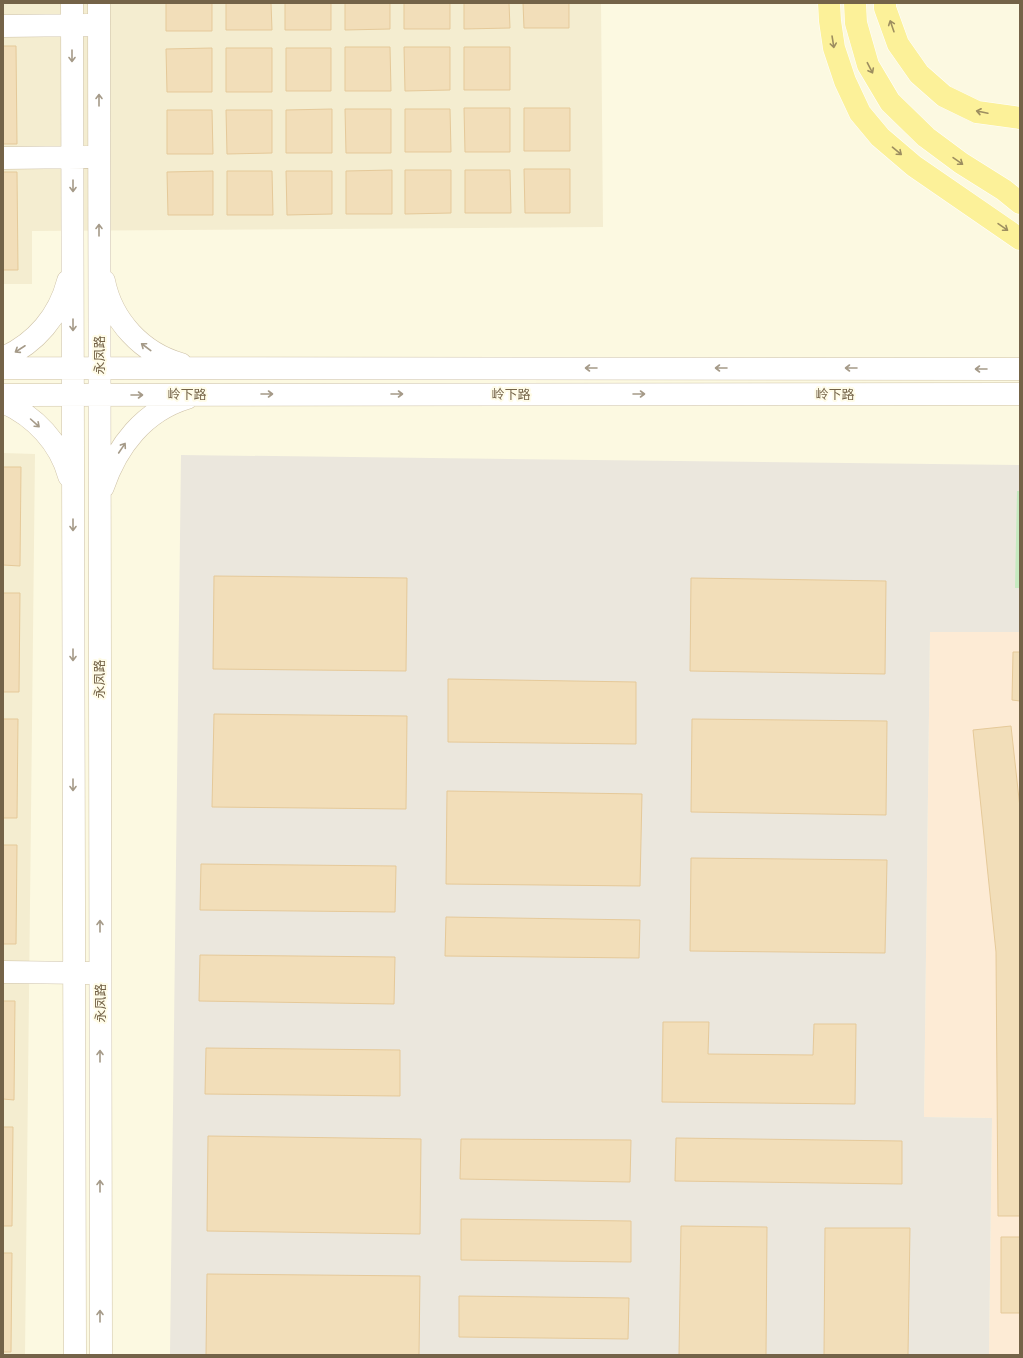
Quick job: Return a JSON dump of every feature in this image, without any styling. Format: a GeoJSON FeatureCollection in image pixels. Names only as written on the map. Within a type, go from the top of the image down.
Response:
{"type":"FeatureCollection","features":[{"type":"Feature","properties":{"kind":"main road"},"geometry":{"type":"LineString","coordinates":[[829,3],[834,48],[845,81],[860,113],[880,137],[914,166],[1020,239]]}},
{"type":"Feature","properties":{"kind":"main road"},"geometry":{"type":"LineString","coordinates":[[855,3],[856,23],[868,65],[890,102],[926,137],[961,163],[1020,202]]}},
{"type":"Feature","properties":{"kind":"main road"},"geometry":{"type":"LineString","coordinates":[[885,3],[898,44],[924,79],[944,96],[977,112],[1020,118]]}},
{"type":"Feature","properties":{"kind":"street","name":"永凤路"},"geometry":{"type":"LineString","coordinates":[[72,3],[74,1355]]}},
{"type":"Feature","properties":{"kind":"street","name":"永凤路"},"geometry":{"type":"LineString","coordinates":[[99,3],[98,395],[100,1355]]}},
{"type":"Feature","properties":{"kind":"street"},"geometry":{"type":"LineString","coordinates":[[3,26],[99,25]]}},
{"type":"Feature","properties":{"kind":"street"},"geometry":{"type":"LineString","coordinates":[[3,158],[99,157]]}},
{"type":"Feature","properties":{"kind":"street"},"geometry":{"type":"LineString","coordinates":[[99,253],[105,289],[118,317],[127,329],[148,349],[159,356],[182,364],[208,368]]}},
{"type":"Feature","properties":{"kind":"street"},"geometry":{"type":"LineString","coordinates":[[3,358],[29,343],[50,320],[65,293],[73,258]]}},
{"type":"Feature","properties":{"kind":"street","name":"岭下路"},"geometry":{"type":"LineString","coordinates":[[3,368],[1020,369]]}},
{"type":"Feature","properties":{"kind":"street"},"geometry":{"type":"LineString","coordinates":[[99,510],[102,491],[110,468],[122,446],[135,430],[153,414],[164,407],[205,394]]}},
{"type":"Feature","properties":{"kind":"street","name":"岭下路"},"geometry":{"type":"LineString","coordinates":[[3,395],[1020,394]]}},
{"type":"Feature","properties":{"kind":"street"},"geometry":{"type":"LineString","coordinates":[[3,402],[14,407],[32,420],[54,443],[66,464],[73,497]]}},
{"type":"Feature","properties":{"kind":"street"},"geometry":{"type":"LineString","coordinates":[[3,972],[100,973]]}},
{"type":"Feature","properties":{"kind":"shaded area"},"geometry":{"type":"Polygon","coordinates":[[[3,3],[601,3],[603,227],[32,231],[32,284],[3,284],[3,3]]]}},
{"type":"Feature","properties":{"kind":"shaded area"},"geometry":{"type":"Polygon","coordinates":[[[3,453],[35,454],[25,1355],[3,1355],[3,453]]]}},
{"type":"Feature","properties":{"kind":"shaded area"},"geometry":{"type":"Polygon","coordinates":[[[181,455],[1020,465],[1020,632],[930,632],[924,1117],[992,1118],[989,1355],[170,1355],[181,455]]]}},
{"type":"Feature","properties":{"kind":"shaded area"},"geometry":{"type":"Polygon","coordinates":[[[930,631],[1020,632],[1020,1355],[989,1355],[992,1118],[924,1117],[930,631]]]}},
{"type":"Feature","properties":{"kind":"green space"},"geometry":{"type":"Polygon","coordinates":[[[1017,491],[1020,491],[1020,588],[1015,588],[1017,491]]]}},
{"type":"Feature","properties":{"kind":"building"},"geometry":{"type":"Polygon","coordinates":[[[166,3],[212,3],[212,31],[166,31],[166,3]]]}},
{"type":"Feature","properties":{"kind":"building"},"geometry":{"type":"Polygon","coordinates":[[[226,3],[271,3],[272,30],[226,30],[226,3]]]}},
{"type":"Feature","properties":{"kind":"building"},"geometry":{"type":"Polygon","coordinates":[[[285,3],[331,3],[331,30],[285,30],[285,3]]]}},
{"type":"Feature","properties":{"kind":"building"},"geometry":{"type":"Polygon","coordinates":[[[345,3],[390,3],[390,29],[345,30],[345,3]]]}},
{"type":"Feature","properties":{"kind":"building"},"geometry":{"type":"Polygon","coordinates":[[[404,3],[450,3],[450,29],[404,29],[404,3]]]}},
{"type":"Feature","properties":{"kind":"building"},"geometry":{"type":"Polygon","coordinates":[[[464,3],[509,3],[510,28],[464,29],[464,3]]]}},
{"type":"Feature","properties":{"kind":"building"},"geometry":{"type":"Polygon","coordinates":[[[523,3],[569,3],[569,28],[524,28],[523,3]]]}},
{"type":"Feature","properties":{"kind":"building"},"geometry":{"type":"Polygon","coordinates":[[[3,46],[16,46],[17,144],[3,144],[3,46]]]}},
{"type":"Feature","properties":{"kind":"building"},"geometry":{"type":"Polygon","coordinates":[[[345,47],[390,47],[391,91],[345,91],[345,47]]]}},
{"type":"Feature","properties":{"kind":"building"},"geometry":{"type":"Polygon","coordinates":[[[404,47],[450,47],[450,90],[405,91],[404,47]]]}},
{"type":"Feature","properties":{"kind":"building"},"geometry":{"type":"Polygon","coordinates":[[[464,47],[510,47],[510,90],[464,90],[464,47]]]}},
{"type":"Feature","properties":{"kind":"building"},"geometry":{"type":"Polygon","coordinates":[[[212,48],[212,92],[167,92],[166,49],[212,48]]]}},
{"type":"Feature","properties":{"kind":"building"},"geometry":{"type":"Polygon","coordinates":[[[226,48],[272,48],[272,92],[226,92],[226,48]]]}},
{"type":"Feature","properties":{"kind":"building"},"geometry":{"type":"Polygon","coordinates":[[[286,48],[331,48],[331,91],[286,91],[286,48]]]}},
{"type":"Feature","properties":{"kind":"building"},"geometry":{"type":"Polygon","coordinates":[[[464,108],[510,108],[510,152],[465,152],[464,108]]]}},
{"type":"Feature","properties":{"kind":"building"},"geometry":{"type":"Polygon","coordinates":[[[524,108],[570,108],[570,151],[524,151],[524,108]]]}},
{"type":"Feature","properties":{"kind":"building"},"geometry":{"type":"Polygon","coordinates":[[[332,109],[332,153],[286,153],[286,110],[332,109]]]}},
{"type":"Feature","properties":{"kind":"building"},"geometry":{"type":"Polygon","coordinates":[[[345,109],[391,109],[391,153],[346,153],[345,109]]]}},
{"type":"Feature","properties":{"kind":"building"},"geometry":{"type":"Polygon","coordinates":[[[405,109],[450,109],[451,152],[405,152],[405,109]]]}},
{"type":"Feature","properties":{"kind":"building"},"geometry":{"type":"Polygon","coordinates":[[[167,110],[212,110],[213,154],[167,154],[167,110]]]}},
{"type":"Feature","properties":{"kind":"building"},"geometry":{"type":"Polygon","coordinates":[[[226,110],[272,110],[272,153],[227,154],[226,110]]]}},
{"type":"Feature","properties":{"kind":"building"},"geometry":{"type":"Polygon","coordinates":[[[524,169],[570,169],[570,213],[525,213],[524,169]]]}},
{"type":"Feature","properties":{"kind":"building"},"geometry":{"type":"Polygon","coordinates":[[[392,170],[392,214],[346,214],[346,171],[392,170]]]}},
{"type":"Feature","properties":{"kind":"building"},"geometry":{"type":"Polygon","coordinates":[[[405,170],[451,170],[451,213],[405,214],[405,170]]]}},
{"type":"Feature","properties":{"kind":"building"},"geometry":{"type":"Polygon","coordinates":[[[465,170],[510,170],[511,213],[465,213],[465,170]]]}},
{"type":"Feature","properties":{"kind":"building"},"geometry":{"type":"Polygon","coordinates":[[[213,171],[213,215],[168,215],[167,172],[213,171]]]}},
{"type":"Feature","properties":{"kind":"building"},"geometry":{"type":"Polygon","coordinates":[[[227,171],[272,171],[273,215],[227,215],[227,171]]]}},
{"type":"Feature","properties":{"kind":"building"},"geometry":{"type":"Polygon","coordinates":[[[286,171],[332,171],[332,214],[287,215],[286,171]]]}},
{"type":"Feature","properties":{"kind":"building"},"geometry":{"type":"Polygon","coordinates":[[[3,172],[17,172],[18,270],[3,270],[3,172]]]}},
{"type":"Feature","properties":{"kind":"building"},"geometry":{"type":"Polygon","coordinates":[[[3,467],[21,467],[20,566],[3,565],[3,467]]]}},
{"type":"Feature","properties":{"kind":"building"},"geometry":{"type":"Polygon","coordinates":[[[214,576],[407,578],[406,671],[213,669],[214,576]]]}},
{"type":"Feature","properties":{"kind":"building"},"geometry":{"type":"Polygon","coordinates":[[[691,578],[886,581],[885,674],[690,671],[691,578]]]}},
{"type":"Feature","properties":{"kind":"building"},"geometry":{"type":"Polygon","coordinates":[[[3,593],[20,593],[19,692],[3,692],[3,593]]]}},
{"type":"Feature","properties":{"kind":"building"},"geometry":{"type":"Polygon","coordinates":[[[1013,652],[1020,652],[1020,701],[1012,700],[1013,652]]]}},
{"type":"Feature","properties":{"kind":"building"},"geometry":{"type":"Polygon","coordinates":[[[448,679],[636,682],[636,744],[448,742],[448,679]]]}},
{"type":"Feature","properties":{"kind":"building"},"geometry":{"type":"Polygon","coordinates":[[[214,714],[407,716],[406,809],[212,807],[214,714]]]}},
{"type":"Feature","properties":{"kind":"building"},"geometry":{"type":"Polygon","coordinates":[[[3,719],[18,719],[17,818],[3,818],[3,719]]]}},
{"type":"Feature","properties":{"kind":"building"},"geometry":{"type":"Polygon","coordinates":[[[692,719],[887,721],[886,815],[691,812],[692,719]]]}},
{"type":"Feature","properties":{"kind":"building"},"geometry":{"type":"Polygon","coordinates":[[[1011,726],[1020,808],[1020,1216],[998,1216],[996,952],[973,730],[1011,726]]]}},
{"type":"Feature","properties":{"kind":"building"},"geometry":{"type":"Polygon","coordinates":[[[447,791],[642,794],[640,886],[446,884],[447,791]]]}},
{"type":"Feature","properties":{"kind":"building"},"geometry":{"type":"Polygon","coordinates":[[[3,845],[17,845],[16,944],[3,944],[3,845]]]}},
{"type":"Feature","properties":{"kind":"building"},"geometry":{"type":"Polygon","coordinates":[[[691,858],[887,860],[885,953],[690,951],[691,858]]]}},
{"type":"Feature","properties":{"kind":"building"},"geometry":{"type":"Polygon","coordinates":[[[201,864],[396,866],[395,912],[200,910],[201,864]]]}},
{"type":"Feature","properties":{"kind":"building"},"geometry":{"type":"Polygon","coordinates":[[[446,917],[640,920],[639,958],[445,956],[446,917]]]}},
{"type":"Feature","properties":{"kind":"building"},"geometry":{"type":"Polygon","coordinates":[[[200,955],[395,957],[394,1004],[199,1001],[200,955]]]}},
{"type":"Feature","properties":{"kind":"building"},"geometry":{"type":"Polygon","coordinates":[[[3,1001],[15,1001],[14,1100],[3,1099],[3,1001]]]}},
{"type":"Feature","properties":{"kind":"building"},"geometry":{"type":"Polygon","coordinates":[[[663,1022],[709,1022],[708,1054],[813,1055],[814,1024],[856,1024],[855,1104],[662,1102],[663,1022]]]}},
{"type":"Feature","properties":{"kind":"building"},"geometry":{"type":"Polygon","coordinates":[[[206,1048],[400,1050],[400,1096],[205,1094],[206,1048]]]}},
{"type":"Feature","properties":{"kind":"building"},"geometry":{"type":"Polygon","coordinates":[[[3,1127],[13,1127],[12,1226],[3,1226],[3,1127]]]}},
{"type":"Feature","properties":{"kind":"building"},"geometry":{"type":"Polygon","coordinates":[[[208,1136],[421,1139],[420,1234],[207,1231],[208,1136]]]}},
{"type":"Feature","properties":{"kind":"building"},"geometry":{"type":"Polygon","coordinates":[[[676,1138],[902,1141],[902,1184],[675,1181],[676,1138]]]}},
{"type":"Feature","properties":{"kind":"building"},"geometry":{"type":"Polygon","coordinates":[[[461,1139],[631,1140],[630,1182],[460,1179],[461,1139]]]}},
{"type":"Feature","properties":{"kind":"building"},"geometry":{"type":"Polygon","coordinates":[[[461,1219],[631,1221],[631,1262],[461,1260],[461,1219]]]}},
{"type":"Feature","properties":{"kind":"building"},"geometry":{"type":"Polygon","coordinates":[[[681,1226],[767,1227],[766,1355],[679,1355],[681,1226]]]}},
{"type":"Feature","properties":{"kind":"building"},"geometry":{"type":"Polygon","coordinates":[[[825,1228],[910,1228],[908,1355],[824,1355],[825,1228]]]}},
{"type":"Feature","properties":{"kind":"building"},"geometry":{"type":"Polygon","coordinates":[[[1001,1237],[1020,1237],[1020,1313],[1001,1313],[1001,1237]]]}},
{"type":"Feature","properties":{"kind":"building"},"geometry":{"type":"Polygon","coordinates":[[[3,1253],[12,1253],[11,1352],[3,1352],[3,1253]]]}},
{"type":"Feature","properties":{"kind":"building"},"geometry":{"type":"Polygon","coordinates":[[[207,1274],[420,1276],[419,1355],[206,1355],[207,1274]]]}},
{"type":"Feature","properties":{"kind":"building"},"geometry":{"type":"Polygon","coordinates":[[[459,1296],[629,1298],[628,1339],[459,1337],[459,1296]]]}}]}
